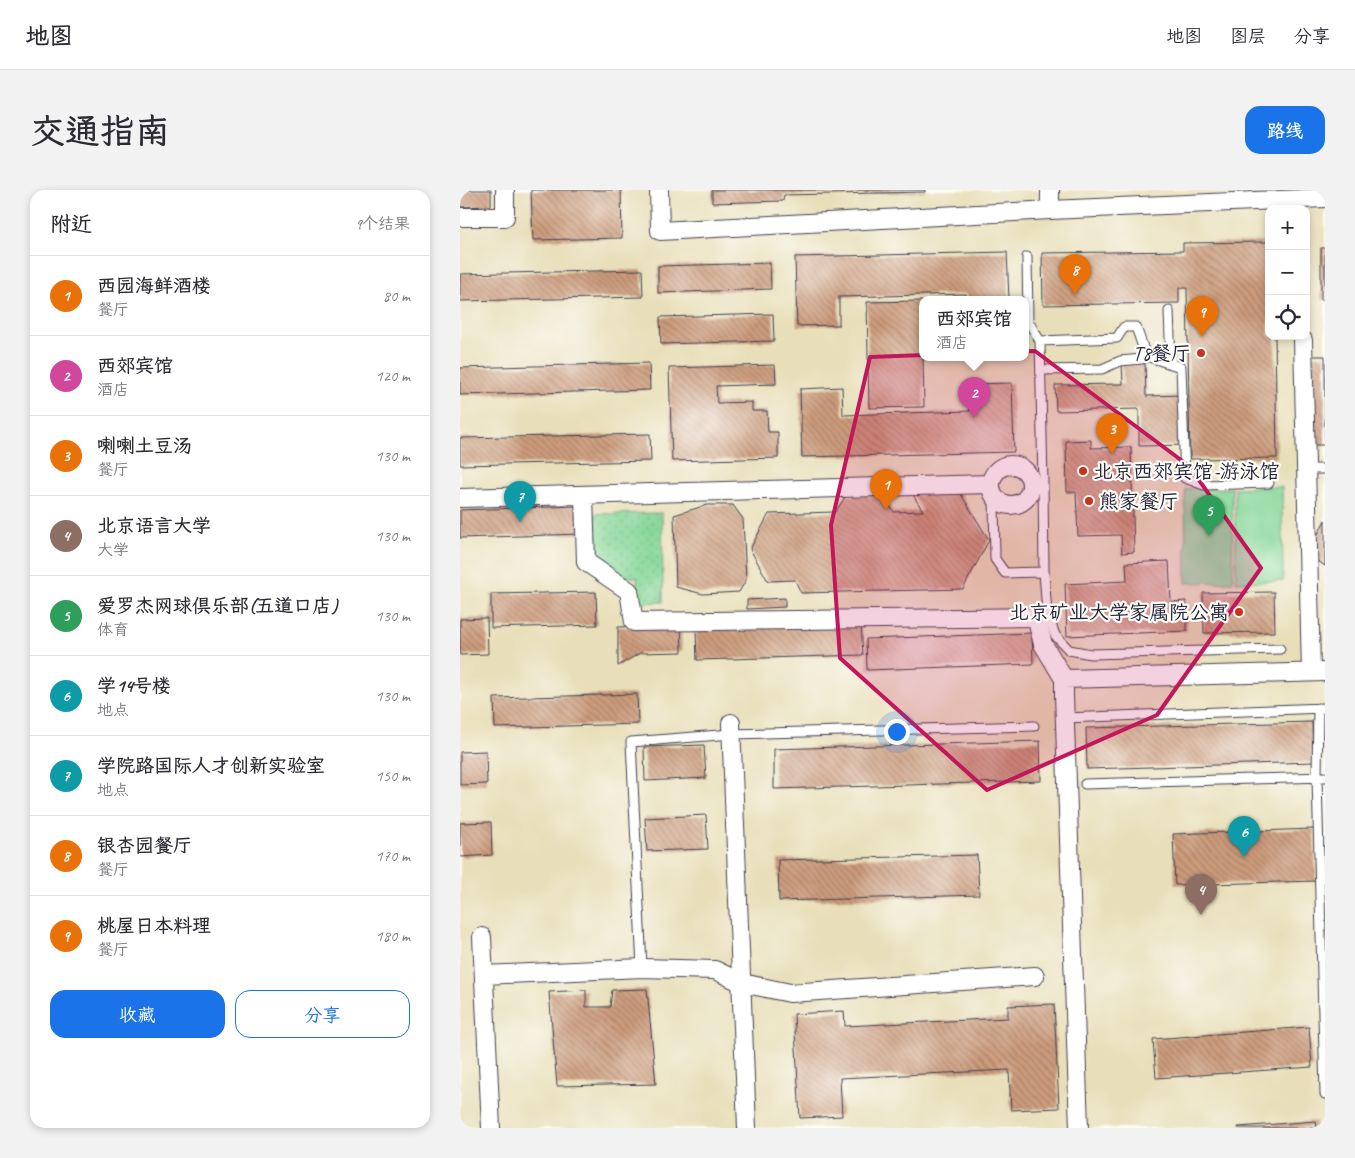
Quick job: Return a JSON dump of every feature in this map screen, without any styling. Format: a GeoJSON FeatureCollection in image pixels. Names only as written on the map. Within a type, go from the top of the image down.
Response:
{"type":"FeatureCollection","features":[{"type":"Feature","properties":{"kind":"street"},"geometry":{"type":"LineString","coordinates":[[460,217],[505,217],[505,190]]}},
{"type":"Feature","properties":{"kind":"street"},"geometry":{"type":"LineString","coordinates":[[659,190],[660,231],[1050,210],[1252,196],[1325,198]]}},
{"type":"Feature","properties":{"kind":"street"},"geometry":{"type":"LineString","coordinates":[[1050,190],[1050,210]]}},
{"type":"Feature","properties":{"kind":"street"},"geometry":{"type":"LineString","coordinates":[[1064,679],[1318,672],[1306,469],[1303,340]]}},
{"type":"Feature","properties":{"kind":"street"},"geometry":{"type":"LineString","coordinates":[[1016,465],[1028,473],[1037,484],[1020,504],[1004,505],[992,491],[993,474],[1000,467],[1016,465]]}},
{"type":"Feature","properties":{"kind":"street"},"geometry":{"type":"LineString","coordinates":[[460,498],[992,491]]}},
{"type":"Feature","properties":{"kind":"street"},"geometry":{"type":"LineString","coordinates":[[584,495],[586,562],[629,591],[634,622],[1036,617],[1043,644],[1064,679],[1079,1128]]}},
{"type":"Feature","properties":{"kind":"street"},"geometry":{"type":"LineString","coordinates":[[731,728],[747,1128]]}},
{"type":"Feature","properties":{"kind":"street"},"geometry":{"type":"LineString","coordinates":[[482,937],[491,1128]]}},
{"type":"Feature","properties":{"kind":"street"},"geometry":{"type":"LineString","coordinates":[[484,975],[642,968],[715,970],[742,983],[790,993],[1035,976]]}},
{"type":"Feature","properties":{"kind":"lane"},"geometry":{"type":"LineString","coordinates":[[1027,258],[1028,296]]}},
{"type":"Feature","properties":{"kind":"lane"},"geometry":{"type":"LineString","coordinates":[[1169,311],[1171,364]]}},
{"type":"Feature","properties":{"kind":"lane"},"geometry":{"type":"LineString","coordinates":[[1029,323],[1040,341],[1037,484],[1047,613],[1055,635],[1069,650],[1091,654],[1280,649]]}},
{"type":"Feature","properties":{"kind":"lane"},"geometry":{"type":"LineString","coordinates":[[1040,341],[1117,338],[1124,327],[1136,327],[1146,356]]}},
{"type":"Feature","properties":{"kind":"lane"},"geometry":{"type":"LineString","coordinates":[[1146,356],[1181,367],[1185,478],[1204,485],[1269,483]]}},
{"type":"Feature","properties":{"kind":"lane"},"geometry":{"type":"LineString","coordinates":[[1040,370],[1102,369],[1120,361],[1142,360],[1146,356]]}},
{"type":"Feature","properties":{"kind":"lane"},"geometry":{"type":"LineString","coordinates":[[1306,469],[1325,469]]}},
{"type":"Feature","properties":{"kind":"lane"},"geometry":{"type":"LineString","coordinates":[[992,491],[995,559],[1005,573],[1044,572]]}},
{"type":"Feature","properties":{"kind":"lane"},"geometry":{"type":"LineString","coordinates":[[1065,718],[1322,708],[1321,777],[1325,1094]]}},
{"type":"Feature","properties":{"kind":"lane"},"geometry":{"type":"LineString","coordinates":[[642,968],[631,742],[731,728],[1034,726]]}},
{"type":"Feature","properties":{"kind":"lane"},"geometry":{"type":"LineString","coordinates":[[1085,784],[1321,777]]}},
{"type":"Feature","properties":{"kind":"highlighted area"},"geometry":{"type":"Polygon","coordinates":[[[1035,351],[1189,466],[1261,568],[1157,715],[987,790],[840,658],[831,525],[870,357],[1035,351]]]}},
{"type":"Feature","properties":{"kind":"green space"},"geometry":{"type":"Polygon","coordinates":[[[1282,487],[1283,581],[1236,582],[1235,488],[1282,487]]]}},
{"type":"Feature","properties":{"kind":"green space"},"geometry":{"type":"Polygon","coordinates":[[[1232,488],[1233,582],[1186,583],[1185,489],[1232,488]]]}},
{"type":"Feature","properties":{"kind":"green space"},"geometry":{"type":"Polygon","coordinates":[[[662,513],[663,602],[638,603],[637,577],[608,577],[594,563],[593,514],[662,513]]]}},
{"type":"Feature","properties":{"kind":"building"},"geometry":{"type":"Polygon","coordinates":[[[460,190],[491,190],[491,206],[460,207],[460,190]]]}},
{"type":"Feature","properties":{"kind":"building"},"geometry":{"type":"Polygon","coordinates":[[[531,190],[621,190],[622,238],[533,240],[531,190]]]}},
{"type":"Feature","properties":{"kind":"building"},"geometry":{"type":"Polygon","coordinates":[[[712,190],[925,190],[925,192],[784,195],[783,201],[712,203],[712,190]]]}},
{"type":"Feature","properties":{"kind":"building"},"geometry":{"type":"Polygon","coordinates":[[[1265,242],[1265,340],[1275,340],[1277,458],[1190,459],[1187,288],[1179,288],[1179,303],[1043,305],[1042,253],[1183,251],[1183,243],[1265,242]]]}},
{"type":"Feature","properties":{"kind":"building"},"geometry":{"type":"Polygon","coordinates":[[[1321,248],[1325,248],[1325,300],[1321,300],[1321,248]]]}},
{"type":"Feature","properties":{"kind":"building"},"geometry":{"type":"Polygon","coordinates":[[[1007,252],[1009,296],[966,296],[966,294],[839,297],[839,325],[797,326],[795,257],[1007,252]]]}},
{"type":"Feature","properties":{"kind":"building"},"geometry":{"type":"Polygon","coordinates":[[[770,263],[771,289],[658,293],[658,266],[770,263]]]}},
{"type":"Feature","properties":{"kind":"building"},"geometry":{"type":"Polygon","coordinates":[[[642,270],[643,297],[460,301],[460,274],[642,270]]]}},
{"type":"Feature","properties":{"kind":"building"},"geometry":{"type":"Polygon","coordinates":[[[919,301],[919,361],[923,361],[924,407],[869,408],[867,302],[919,301]]]}},
{"type":"Feature","properties":{"kind":"building"},"geometry":{"type":"Polygon","coordinates":[[[773,314],[774,341],[661,344],[660,317],[773,314]]]}},
{"type":"Feature","properties":{"kind":"building"},"geometry":{"type":"Polygon","coordinates":[[[1311,356],[1325,356],[1325,445],[1313,445],[1311,356]]]}},
{"type":"Feature","properties":{"kind":"building"},"geometry":{"type":"Polygon","coordinates":[[[649,363],[650,390],[460,395],[460,368],[649,363]]]}},
{"type":"Feature","properties":{"kind":"building"},"geometry":{"type":"Polygon","coordinates":[[[1122,363],[1145,363],[1146,396],[1187,395],[1187,445],[1139,446],[1139,409],[1056,411],[1055,385],[1123,384],[1122,363]]]}},
{"type":"Feature","properties":{"kind":"building"},"geometry":{"type":"Polygon","coordinates":[[[775,365],[776,384],[716,386],[717,403],[752,402],[752,411],[767,411],[768,432],[778,432],[778,458],[672,461],[669,368],[775,365]]]}},
{"type":"Feature","properties":{"kind":"building"},"geometry":{"type":"Polygon","coordinates":[[[1012,383],[1014,452],[802,457],[800,389],[842,387],[843,415],[970,411],[970,384],[1012,383]]]}},
{"type":"Feature","properties":{"kind":"building"},"geometry":{"type":"Polygon","coordinates":[[[650,434],[651,461],[460,465],[460,438],[650,434]]]}},
{"type":"Feature","properties":{"kind":"building"},"geometry":{"type":"Polygon","coordinates":[[[1091,440],[1091,448],[1131,447],[1134,552],[1122,553],[1121,535],[1078,536],[1076,492],[1067,492],[1066,441],[1091,440]]]}},
{"type":"Feature","properties":{"kind":"building"},"geometry":{"type":"Polygon","coordinates":[[[959,491],[989,540],[963,589],[801,593],[795,580],[768,581],[750,549],[769,514],[835,512],[846,496],[881,495],[894,512],[923,511],[913,495],[959,491]]]}},
{"type":"Feature","properties":{"kind":"building"},"geometry":{"type":"Polygon","coordinates":[[[707,505],[733,505],[743,519],[746,580],[739,592],[703,594],[676,587],[674,515],[707,505]]]}},
{"type":"Feature","properties":{"kind":"building"},"geometry":{"type":"Polygon","coordinates":[[[580,506],[581,534],[460,538],[460,510],[580,506]]]}},
{"type":"Feature","properties":{"kind":"building"},"geometry":{"type":"Polygon","coordinates":[[[1325,520],[1325,566],[1308,554],[1325,520]]]}},
{"type":"Feature","properties":{"kind":"building"},"geometry":{"type":"Polygon","coordinates":[[[1169,561],[1171,602],[1186,601],[1187,631],[1067,636],[1065,584],[1127,581],[1126,563],[1169,561]]]}},
{"type":"Feature","properties":{"kind":"building"},"geometry":{"type":"Polygon","coordinates":[[[596,592],[597,625],[491,628],[491,594],[596,592]]]}},
{"type":"Feature","properties":{"kind":"building","name":"北京矿业大学家属院公寓"},"geometry":{"type":"Polygon","coordinates":[[[1274,592],[1275,632],[1204,633],[1203,593],[1274,592]]]}},
{"type":"Feature","properties":{"kind":"building"},"geometry":{"type":"Polygon","coordinates":[[[785,598],[785,607],[747,609],[747,600],[785,598]]]}},
{"type":"Feature","properties":{"kind":"building"},"geometry":{"type":"Polygon","coordinates":[[[487,618],[488,654],[460,655],[460,619],[487,618]]]}},
{"type":"Feature","properties":{"kind":"building"},"geometry":{"type":"Polygon","coordinates":[[[861,624],[863,655],[697,660],[696,629],[861,624]]]}},
{"type":"Feature","properties":{"kind":"building"},"geometry":{"type":"Polygon","coordinates":[[[681,626],[682,652],[640,653],[618,666],[618,627],[681,626]]]}},
{"type":"Feature","properties":{"kind":"building"},"geometry":{"type":"Polygon","coordinates":[[[1032,633],[1033,664],[867,670],[866,639],[1032,633]]]}},
{"type":"Feature","properties":{"kind":"building"},"geometry":{"type":"Polygon","coordinates":[[[637,694],[638,724],[495,728],[494,698],[637,694]]]}},
{"type":"Feature","properties":{"kind":"building"},"geometry":{"type":"Polygon","coordinates":[[[1312,722],[1313,762],[1087,769],[1086,728],[1312,722]]]}},
{"type":"Feature","properties":{"kind":"building"},"geometry":{"type":"Polygon","coordinates":[[[1040,741],[1041,781],[774,789],[774,749],[1040,741]]]}},
{"type":"Feature","properties":{"kind":"building"},"geometry":{"type":"Polygon","coordinates":[[[704,745],[706,778],[645,781],[644,747],[704,745]]]}},
{"type":"Feature","properties":{"kind":"building"},"geometry":{"type":"Polygon","coordinates":[[[486,751],[487,784],[460,785],[460,752],[486,751]]]}},
{"type":"Feature","properties":{"kind":"building"},"geometry":{"type":"Polygon","coordinates":[[[706,815],[708,849],[647,851],[645,818],[706,815]]]}},
{"type":"Feature","properties":{"kind":"building"},"geometry":{"type":"Polygon","coordinates":[[[491,822],[492,855],[460,857],[460,823],[491,822]]]}},
{"type":"Feature","properties":{"kind":"building"},"geometry":{"type":"Polygon","coordinates":[[[1314,829],[1316,881],[1175,885],[1173,834],[1314,829]]]}},
{"type":"Feature","properties":{"kind":"building"},"geometry":{"type":"Polygon","coordinates":[[[977,855],[979,895],[779,901],[778,860],[977,855]]]}},
{"type":"Feature","properties":{"kind":"building"},"geometry":{"type":"Polygon","coordinates":[[[647,989],[656,1084],[557,1086],[549,992],[586,990],[586,1007],[610,1007],[612,990],[647,989]]]}},
{"type":"Feature","properties":{"kind":"building"},"geometry":{"type":"Polygon","coordinates":[[[1054,1004],[1059,1108],[1011,1110],[1009,1070],[840,1078],[842,1116],[800,1118],[794,1014],[844,1011],[845,1026],[1008,1018],[1008,1006],[1054,1004]]]}},
{"type":"Feature","properties":{"kind":"building"},"geometry":{"type":"Polygon","coordinates":[[[1309,1027],[1312,1067],[1156,1078],[1153,1039],[1309,1027]]]}},
{"type":"Feature","properties":{"kind":"building"},"geometry":{"type":"Polygon","coordinates":[[[1316,1121],[1317,1128],[1238,1128],[1238,1127],[1316,1121]]]}},
{"type":"Feature","properties":{"kind":"place","name":"银杏园餐厅"},"geometry":{"type":"Point","coordinates":[1075,295]}},
{"type":"Feature","properties":{"kind":"place","name":"桃屋日本料理"},"geometry":{"type":"Point","coordinates":[1202,337]}},
{"type":"Feature","properties":{"kind":"place","name":"T8餐厅"},"geometry":{"type":"Point","coordinates":[1201,353]}},
{"type":"Feature","properties":{"kind":"place","name":"西郊宾馆"},"geometry":{"type":"Point","coordinates":[974,418]}},
{"type":"Feature","properties":{"kind":"place","name":"喇喇土豆汤"},"geometry":{"type":"Point","coordinates":[1112,454]}},
{"type":"Feature","properties":{"kind":"place","name":"北京西郊宾馆-游泳馆"},"geometry":{"type":"Point","coordinates":[1083,471]}},
{"type":"Feature","properties":{"kind":"place","name":"熊家餐厅"},"geometry":{"type":"Point","coordinates":[1089,501]}},
{"type":"Feature","properties":{"kind":"place","name":"西园海鲜酒楼"},"geometry":{"type":"Point","coordinates":[886,510]}},
{"type":"Feature","properties":{"kind":"place","name":"学院路国际人才创新实验室"},"geometry":{"type":"Point","coordinates":[520,522]}},
{"type":"Feature","properties":{"kind":"place","name":"爱罗杰网球俱乐部(五道口店)"},"geometry":{"type":"Point","coordinates":[1209,536]}},
{"type":"Feature","properties":{"kind":"place","name":"北京矿业大学家属院公寓"},"geometry":{"type":"Point","coordinates":[1239,612]}},
{"type":"Feature","properties":{"kind":"place","name":"学14号楼"},"geometry":{"type":"Point","coordinates":[1244,857]}},
{"type":"Feature","properties":{"kind":"place","name":"北京语言大学"},"geometry":{"type":"Point","coordinates":[1201,915]}}]}
